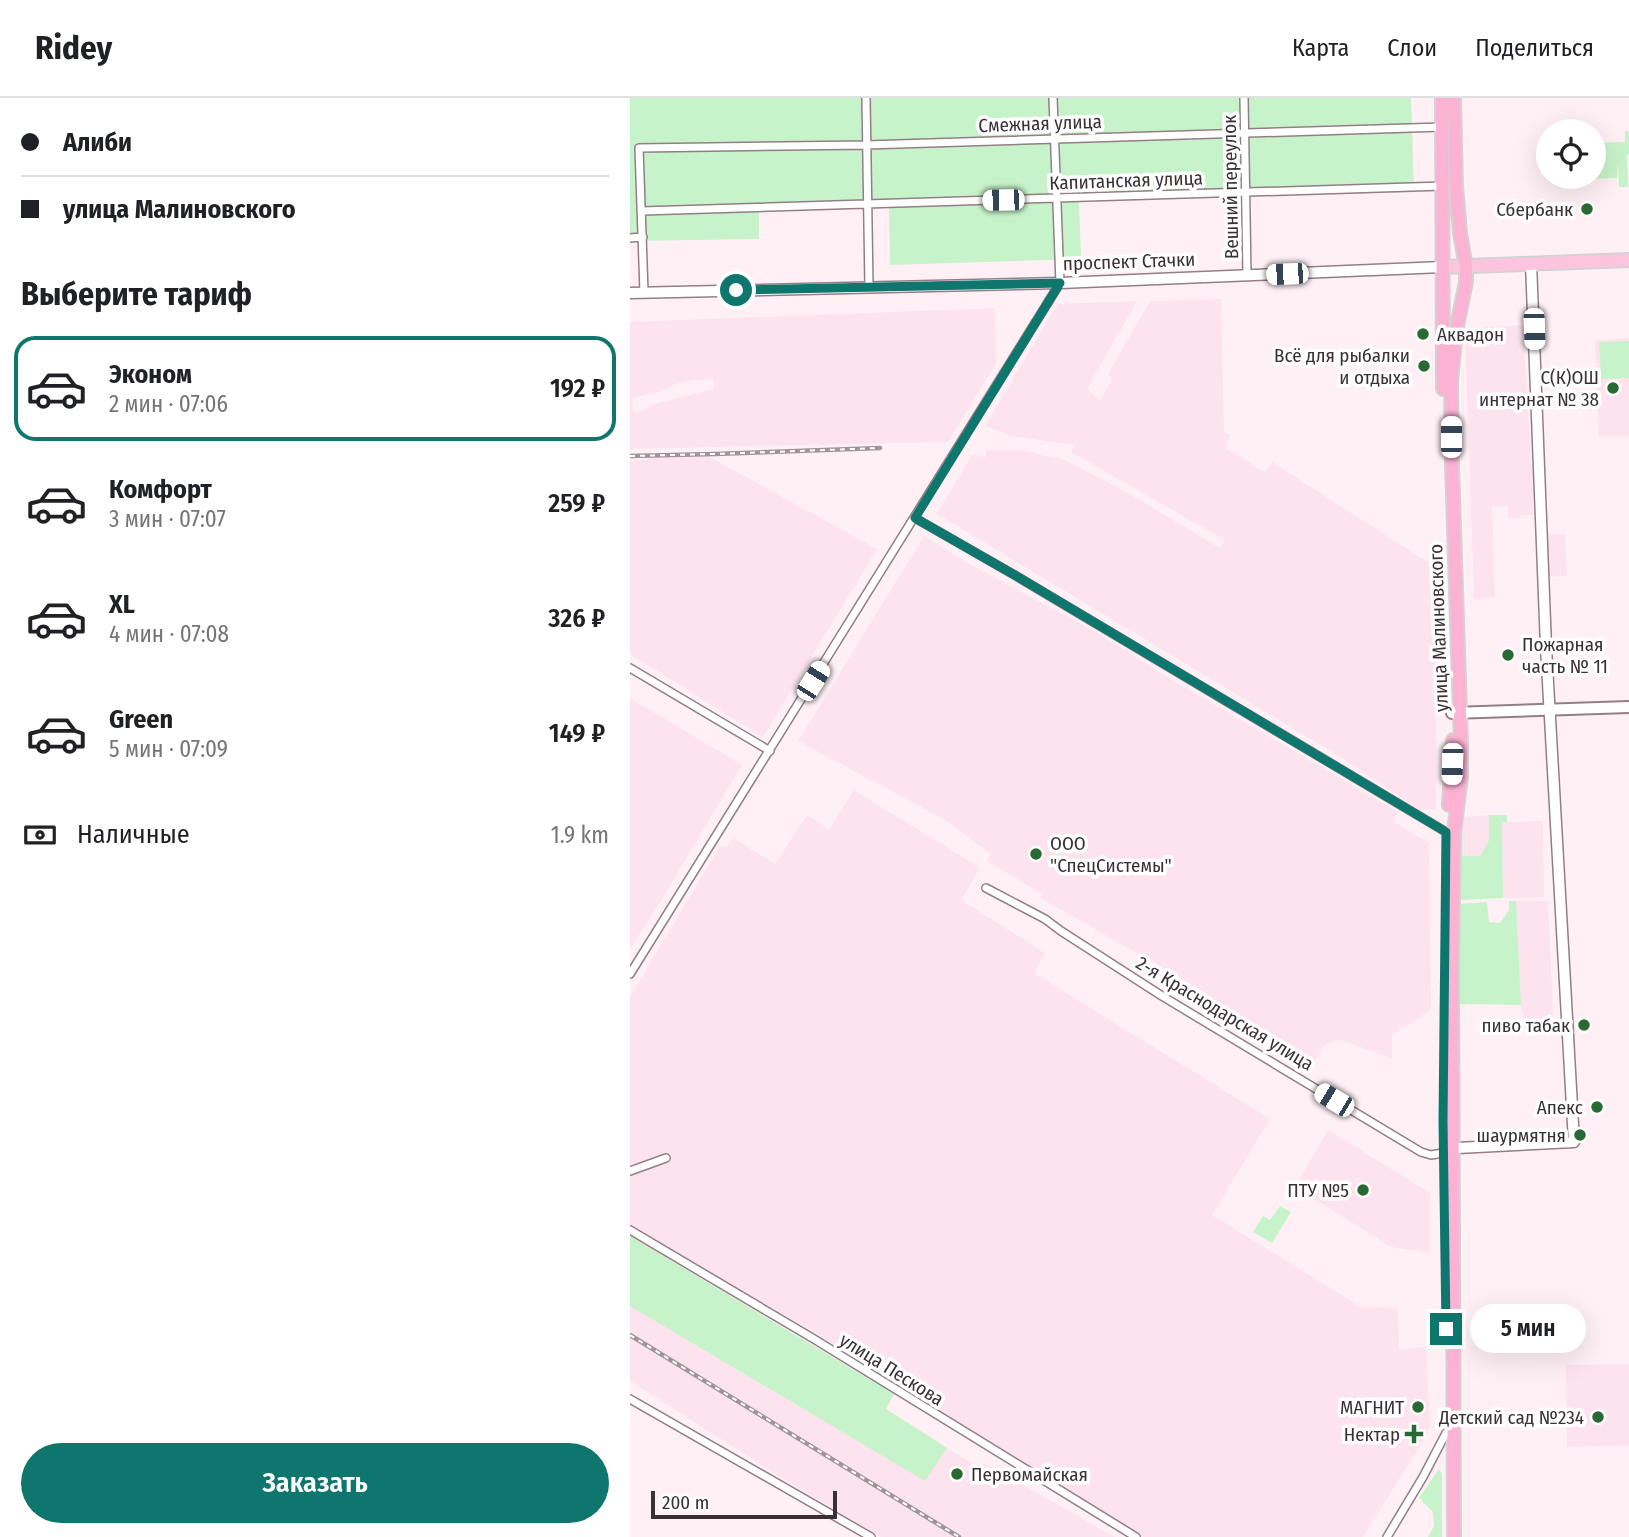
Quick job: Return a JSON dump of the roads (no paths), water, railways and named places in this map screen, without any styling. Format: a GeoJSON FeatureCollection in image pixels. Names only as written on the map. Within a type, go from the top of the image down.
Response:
{"type":"FeatureCollection","features":[{"type":"Feature","properties":{"kind":"highway","name":"улица Малиновского"},"geometry":{"type":"LineString","coordinates":[[1442,98],[1443,382],[1461,777],[1450,832],[1447,1537]]}},
{"type":"Feature","properties":{"kind":"highway","name":"улица Малиновского"},"geometry":{"type":"LineString","coordinates":[[1454,98],[1456,186],[1466,267],[1451,381],[1456,713]]}},
{"type":"Feature","properties":{"kind":"highway","name":"улица Малиновского"},"geometry":{"type":"LineString","coordinates":[[1447,1152],[1454,1537]]}},
{"type":"Feature","properties":{"kind":"main road","name":"проспект Стачки"},"geometry":{"type":"LineString","coordinates":[[1443,267],[1629,260]]}},
{"type":"Feature","properties":{"kind":"main road"},"geometry":{"type":"LineString","coordinates":[[1456,713],[1629,707]]}},
{"type":"Feature","properties":{"kind":"street"},"geometry":{"type":"LineString","coordinates":[[866,98],[869,287]]}},
{"type":"Feature","properties":{"kind":"street"},"geometry":{"type":"LineString","coordinates":[[630,973],[1060,283],[1053,98]]}},
{"type":"Feature","properties":{"kind":"street","name":"Вешний переулок"},"geometry":{"type":"LineString","coordinates":[[1244,98],[1247,275]]}},
{"type":"Feature","properties":{"kind":"street","name":"Смежная улица"},"geometry":{"type":"LineString","coordinates":[[640,190],[639,148],[866,145],[1442,127]]}},
{"type":"Feature","properties":{"kind":"street","name":"Капитанская улица"},"geometry":{"type":"LineString","coordinates":[[642,211],[1443,186]]}},
{"type":"Feature","properties":{"kind":"street"},"geometry":{"type":"LineString","coordinates":[[630,191],[640,190],[644,292]]}},
{"type":"Feature","properties":{"kind":"street"},"geometry":{"type":"LineString","coordinates":[[630,238],[643,237]]}},
{"type":"Feature","properties":{"kind":"street"},"geometry":{"type":"LineString","coordinates":[[1531,263],[1550,710]]}},
{"type":"Feature","properties":{"kind":"street","name":"проспект Стачки"},"geometry":{"type":"LineString","coordinates":[[630,293],[1060,283],[1443,267]]}},
{"type":"Feature","properties":{"kind":"street"},"geometry":{"type":"LineString","coordinates":[[915,518],[1450,832]]}},
{"type":"Feature","properties":{"kind":"street"},"geometry":{"type":"LineString","coordinates":[[630,668],[770,751]]}},
{"type":"Feature","properties":{"kind":"street","name":"2-я Краснодарская улица"},"geometry":{"type":"LineString","coordinates":[[986,888],[1045,919],[1163,996],[1421,1152],[1431,1155],[1574,1142],[1550,710]]}},
{"type":"Feature","properties":{"kind":"street"},"geometry":{"type":"LineString","coordinates":[[630,1171],[666,1158]]}},
{"type":"Feature","properties":{"kind":"street","name":"улица Пескова"},"geometry":{"type":"LineString","coordinates":[[630,1230],[791,1325],[1136,1537]]}},
{"type":"Feature","properties":{"kind":"street"},"geometry":{"type":"LineString","coordinates":[[630,1399],[871,1537]]}},
{"type":"Feature","properties":{"kind":"street"},"geometry":{"type":"LineString","coordinates":[[1387,1537],[1447,1433]]}},
{"type":"Feature","properties":{"kind":"railway"},"geometry":{"type":"LineString","coordinates":[[630,456],[880,448]]}},
{"type":"Feature","properties":{"kind":"railway"},"geometry":{"type":"LineString","coordinates":[[630,1335],[959,1537]]}},
{"type":"Feature","properties":{"kind":"place","name":"Сбербанк"},"geometry":{"type":"Point","coordinates":[1587,209]}},
{"type":"Feature","properties":{"kind":"place","name":"Аквадон"},"geometry":{"type":"Point","coordinates":[1423,334]}},
{"type":"Feature","properties":{"kind":"place","name":"Всё для рыбалки и отдыха"},"geometry":{"type":"Point","coordinates":[1424,366]}},
{"type":"Feature","properties":{"kind":"place","name":"С(К)ОШ интернат № 38"},"geometry":{"type":"Point","coordinates":[1613,388]}},
{"type":"Feature","properties":{"kind":"place","name":"Пожарная часть № 11"},"geometry":{"type":"Point","coordinates":[1508,655]}},
{"type":"Feature","properties":{"kind":"place","name":"ООО \"СпецСистемы\""},"geometry":{"type":"Point","coordinates":[1036,854]}},
{"type":"Feature","properties":{"kind":"place","name":"пиво табак"},"geometry":{"type":"Point","coordinates":[1584,1025]}},
{"type":"Feature","properties":{"kind":"place","name":"Апекс"},"geometry":{"type":"Point","coordinates":[1597,1107]}},
{"type":"Feature","properties":{"kind":"place","name":"шаурмятня"},"geometry":{"type":"Point","coordinates":[1580,1135]}},
{"type":"Feature","properties":{"kind":"place","name":"ПТУ №5"},"geometry":{"type":"Point","coordinates":[1363,1190]}},
{"type":"Feature","properties":{"kind":"place","name":"МАГНИТ"},"geometry":{"type":"Point","coordinates":[1418,1407]}},
{"type":"Feature","properties":{"kind":"place","name":"Детский сад №234"},"geometry":{"type":"Point","coordinates":[1598,1417]}},
{"type":"Feature","properties":{"kind":"place","name":"Нектар"},"geometry":{"type":"Point","coordinates":[1414,1434]}},
{"type":"Feature","properties":{"kind":"place","name":"Первомайская"},"geometry":{"type":"Point","coordinates":[957,1474]}}]}
